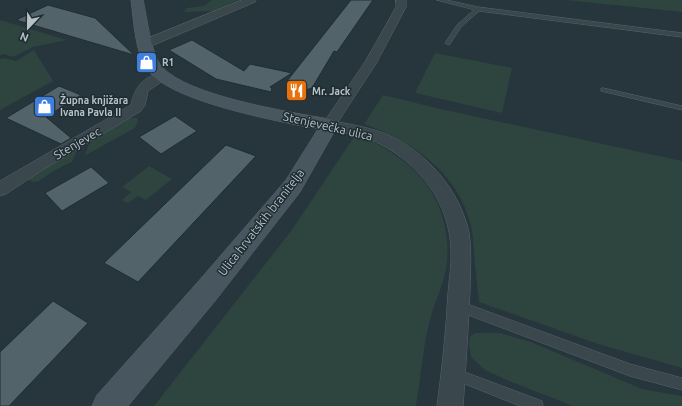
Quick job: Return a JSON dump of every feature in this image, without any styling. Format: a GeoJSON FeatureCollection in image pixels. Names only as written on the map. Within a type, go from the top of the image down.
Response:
{"type":"FeatureCollection","features":[{"type":"Feature","properties":{"kind":"street","name":"Stenjevečka ulica"},"geometry":{"type":"LineString","coordinates":[[137,0],[145,44],[155,69],[163,76],[199,94],[256,109],[356,130],[387,141],[410,154],[425,168],[442,190],[450,205],[456,222],[461,248],[450,406]]}},
{"type":"Feature","properties":{"kind":"street"},"geometry":{"type":"LineString","coordinates":[[145,44],[251,0]]}},
{"type":"Feature","properties":{"kind":"street","name":"Ulica hrvatskih branitelja"},"geometry":{"type":"LineString","coordinates":[[108,406],[206,292],[293,186],[329,125],[371,62],[401,7],[401,0]]}},
{"type":"Feature","properties":{"kind":"street","name":"Stenjevec"},"geometry":{"type":"LineString","coordinates":[[0,189],[136,108],[139,103],[142,89],[149,83],[163,76]]}},
{"type":"Feature","properties":{"kind":"lane"},"geometry":{"type":"LineString","coordinates":[[440,0],[478,10],[682,35]]}},
{"type":"Feature","properties":{"kind":"lane"},"geometry":{"type":"LineString","coordinates":[[448,43],[459,26],[478,10]]}},
{"type":"Feature","properties":{"kind":"lane"},"geometry":{"type":"LineString","coordinates":[[603,90],[682,108]]}},
{"type":"Feature","properties":{"kind":"lane"},"geometry":{"type":"LineString","coordinates":[[458,306],[630,370],[682,384]]}},
{"type":"Feature","properties":{"kind":"lane"},"geometry":{"type":"LineString","coordinates":[[453,374],[537,406]]}},
{"type":"Feature","properties":{"kind":"green space"},"geometry":{"type":"Polygon","coordinates":[[[212,0],[238,0],[214,11],[184,12],[187,8],[204,6],[212,0]]]}},
{"type":"Feature","properties":{"kind":"green space"},"geometry":{"type":"Polygon","coordinates":[[[566,0],[682,0],[682,12],[566,0]]]}},
{"type":"Feature","properties":{"kind":"green space"},"geometry":{"type":"Polygon","coordinates":[[[0,20],[67,40],[33,47],[13,57],[3,54],[0,56],[0,20]]]}},
{"type":"Feature","properties":{"kind":"green space"},"geometry":{"type":"Polygon","coordinates":[[[34,50],[53,81],[0,110],[0,59],[3,58],[16,61],[34,50]]]}},
{"type":"Feature","properties":{"kind":"green space"},"geometry":{"type":"Polygon","coordinates":[[[435,53],[512,68],[502,113],[415,93],[435,53]]]}},
{"type":"Feature","properties":{"kind":"green space"},"geometry":{"type":"Polygon","coordinates":[[[383,95],[682,161],[682,368],[598,344],[479,302],[472,229],[465,207],[456,190],[431,162],[416,150],[382,131],[364,124],[383,95]]]}},
{"type":"Feature","properties":{"kind":"green space"},"geometry":{"type":"Polygon","coordinates":[[[129,118],[137,118],[138,121],[135,128],[84,156],[91,140],[129,118]]]}},
{"type":"Feature","properties":{"kind":"green space"},"geometry":{"type":"Polygon","coordinates":[[[354,137],[379,145],[397,156],[413,169],[431,192],[438,204],[443,218],[448,246],[446,268],[443,282],[428,327],[416,406],[154,406],[291,231],[354,137]]]}},
{"type":"Feature","properties":{"kind":"green space"},"geometry":{"type":"Polygon","coordinates":[[[78,148],[72,162],[52,172],[39,181],[33,182],[24,179],[78,148]]]}},
{"type":"Feature","properties":{"kind":"green space"},"geometry":{"type":"Polygon","coordinates":[[[149,166],[172,179],[146,200],[138,196],[128,203],[122,200],[131,192],[122,187],[149,166]]]}},
{"type":"Feature","properties":{"kind":"green space"},"geometry":{"type":"Polygon","coordinates":[[[476,333],[500,333],[531,342],[642,389],[682,396],[682,406],[573,406],[485,370],[471,357],[469,343],[470,336],[476,333]]]}},
{"type":"Feature","properties":{"kind":"building"},"geometry":{"type":"Polygon","coordinates":[[[351,0],[373,0],[337,52],[334,51],[312,88],[296,93],[287,81],[351,0]]]}},
{"type":"Feature","properties":{"kind":"building"},"geometry":{"type":"Polygon","coordinates":[[[48,5],[95,18],[134,55],[16,20],[48,5]]]}},
{"type":"Feature","properties":{"kind":"building"},"geometry":{"type":"Polygon","coordinates":[[[192,40],[244,71],[250,64],[292,73],[270,87],[272,88],[271,92],[216,79],[169,50],[192,40]]]}},
{"type":"Feature","properties":{"kind":"building","name":"Župna knjižara Ivana Pavla II"},"geometry":{"type":"Polygon","coordinates":[[[59,86],[81,95],[46,117],[71,138],[61,144],[6,118],[59,86]]]}},
{"type":"Feature","properties":{"kind":"building"},"geometry":{"type":"Polygon","coordinates":[[[175,116],[197,131],[161,154],[139,137],[175,116]]]}},
{"type":"Feature","properties":{"kind":"building"},"geometry":{"type":"Polygon","coordinates":[[[226,145],[256,156],[138,282],[104,263],[226,145]]]}},
{"type":"Feature","properties":{"kind":"building"},"geometry":{"type":"Polygon","coordinates":[[[91,167],[109,183],[62,211],[45,193],[91,167]]]}},
{"type":"Feature","properties":{"kind":"building"},"geometry":{"type":"Polygon","coordinates":[[[53,301],[88,323],[9,406],[0,406],[0,352],[53,301]]]}},
{"type":"Feature","properties":{"kind":"place","name":"R1"},"geometry":{"type":"Point","coordinates":[147,62]}},
{"type":"Feature","properties":{"kind":"place","name":"Mr. Jack"},"geometry":{"type":"Point","coordinates":[297,91]}},
{"type":"Feature","properties":{"kind":"place","name":"Župna knjižara Ivana Pavla II"},"geometry":{"type":"Point","coordinates":[44,106]}}]}
